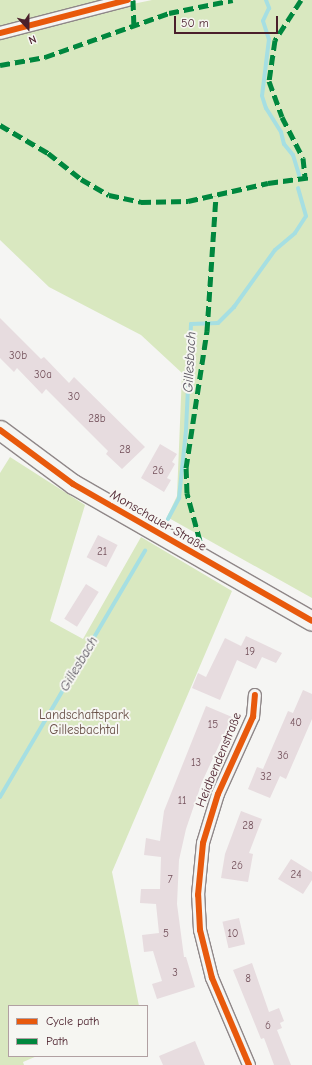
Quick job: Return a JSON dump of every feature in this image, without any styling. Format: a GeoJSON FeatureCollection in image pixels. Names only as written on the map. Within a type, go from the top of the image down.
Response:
{"type":"FeatureCollection","features":[{"type":"Feature","properties":{"kind":"main road","name":"Monschauer Straße"},"geometry":{"type":"LineString","coordinates":[[0,430],[73,484],[312,621]]}},
{"type":"Feature","properties":{"kind":"street"},"geometry":{"type":"LineString","coordinates":[[0,33],[128,0]]}},
{"type":"Feature","properties":{"kind":"street","name":"Heidbendenstraße"},"geometry":{"type":"LineString","coordinates":[[249,1065],[212,978],[200,930],[198,895],[205,836],[218,794],[253,717],[255,695]]}},
{"type":"Feature","properties":{"kind":"green space"},"geometry":{"type":"Polygon","coordinates":[[[0,0],[105,0],[0,26],[0,0]]]}},
{"type":"Feature","properties":{"kind":"green space"},"geometry":{"type":"Polygon","coordinates":[[[152,0],[312,0],[312,598],[167,517],[177,496],[182,373],[141,335],[49,287],[0,240],[0,38],[104,10],[152,0]]]}},
{"type":"Feature","properties":{"kind":"green space","name":"Landschaftspark Gillesbachtal"},"geometry":{"type":"Polygon","coordinates":[[[10,457],[85,505],[50,621],[83,639],[141,537],[232,591],[112,872],[139,1005],[8,1005],[8,1057],[35,1057],[23,1062],[24,1065],[0,1065],[0,473],[10,457]]]}},
{"type":"Feature","properties":{"kind":"building"},"geometry":{"type":"Polygon","coordinates":[[[0,318],[41,359],[44,357],[69,383],[74,377],[145,447],[122,469],[106,454],[108,451],[46,389],[42,394],[17,368],[14,372],[0,358],[0,318]]]}},
{"type":"Feature","properties":{"kind":"building"},"geometry":{"type":"Polygon","coordinates":[[[160,444],[177,454],[172,462],[175,464],[167,478],[171,480],[164,492],[141,478],[160,444]]]}},
{"type":"Feature","properties":{"kind":"building"},"geometry":{"type":"Polygon","coordinates":[[[98,535],[118,545],[106,567],[87,557],[98,535]]]}},
{"type":"Feature","properties":{"kind":"building"},"geometry":{"type":"Polygon","coordinates":[[[86,584],[99,592],[77,627],[64,619],[86,584]]]}},
{"type":"Feature","properties":{"kind":"building"},"geometry":{"type":"Polygon","coordinates":[[[246,636],[282,653],[276,663],[262,657],[256,669],[237,660],[220,700],[192,688],[198,673],[206,677],[225,638],[241,646],[246,636]]]}},
{"type":"Feature","properties":{"kind":"building"},"geometry":{"type":"Polygon","coordinates":[[[303,690],[312,694],[312,719],[286,779],[280,776],[270,798],[248,789],[257,767],[263,769],[288,711],[293,713],[303,690]]]}},
{"type":"Feature","properties":{"kind":"building"},"geometry":{"type":"Polygon","coordinates":[[[206,706],[232,717],[202,782],[186,829],[179,860],[177,904],[184,957],[186,957],[195,987],[157,999],[152,984],[162,981],[153,951],[144,952],[142,935],[159,933],[156,904],[140,903],[141,889],[160,889],[161,857],[144,855],[146,838],[160,841],[164,811],[206,706]]]}},
{"type":"Feature","properties":{"kind":"building"},"geometry":{"type":"Polygon","coordinates":[[[241,811],[262,819],[249,853],[253,854],[248,882],[221,878],[225,854],[241,811]]]}},
{"type":"Feature","properties":{"kind":"building"},"geometry":{"type":"Polygon","coordinates":[[[291,859],[312,872],[312,880],[303,894],[278,879],[291,859]]]}},
{"type":"Feature","properties":{"kind":"building"},"geometry":{"type":"Polygon","coordinates":[[[239,918],[245,944],[229,948],[222,922],[239,918]]]}},
{"type":"Feature","properties":{"kind":"building"},"geometry":{"type":"Polygon","coordinates":[[[252,963],[269,1012],[279,1008],[284,1021],[280,1023],[282,1028],[277,1030],[291,1065],[274,1065],[264,1038],[261,1039],[233,970],[252,963]]]}},
{"type":"Feature","properties":{"kind":"building"},"geometry":{"type":"Polygon","coordinates":[[[195,1041],[205,1065],[163,1065],[159,1056],[195,1041]]]}},
{"type":"Feature","properties":{"kind":"waterway","name":"Gillesbach"},"geometry":{"type":"LineString","coordinates":[[266,0],[269,8],[263,21],[269,39],[262,96],[266,108],[281,132],[284,144],[293,155],[299,175]]}},
{"type":"Feature","properties":{"kind":"waterway","name":"Gillesbach"},"geometry":{"type":"LineString","coordinates":[[168,519],[179,498],[186,430],[191,324],[218,323],[234,307],[275,250],[295,233],[306,216],[298,188]]}},
{"type":"Feature","properties":{"kind":"waterway","name":"Gillesbach"},"geometry":{"type":"LineString","coordinates":[[0,797],[145,551]]}},
{"type":"Feature","properties":{"kind":"marked path"},"geometry":{"type":"LineString","coordinates":[[133,0],[134,24]]}},
{"type":"Feature","properties":{"kind":"marked path"},"geometry":{"type":"LineString","coordinates":[[0,65],[45,57],[169,13],[233,0]]}},
{"type":"Feature","properties":{"kind":"marked path"},"geometry":{"type":"LineString","coordinates":[[301,0],[275,40],[269,81],[282,117],[303,158],[305,178]]}},
{"type":"Feature","properties":{"kind":"marked path"},"geometry":{"type":"LineString","coordinates":[[0,125],[48,153],[81,179],[109,195],[141,202],[188,201],[268,183],[312,177]]}},
{"type":"Feature","properties":{"kind":"marked path"},"geometry":{"type":"LineString","coordinates":[[200,541],[187,493],[186,468],[207,331],[216,196]]}},
{"type":"Feature","properties":{"kind":"cycle path"},"geometry":{"type":"LineString","coordinates":[[0,33],[128,0]]}},
{"type":"Feature","properties":{"kind":"cycle path"},"geometry":{"type":"LineString","coordinates":[[0,430],[73,484],[312,621]]}},
{"type":"Feature","properties":{"kind":"cycle path"},"geometry":{"type":"LineString","coordinates":[[249,1065],[212,978],[200,930],[198,895],[203,843],[218,794],[253,717],[255,695]]}}]}
